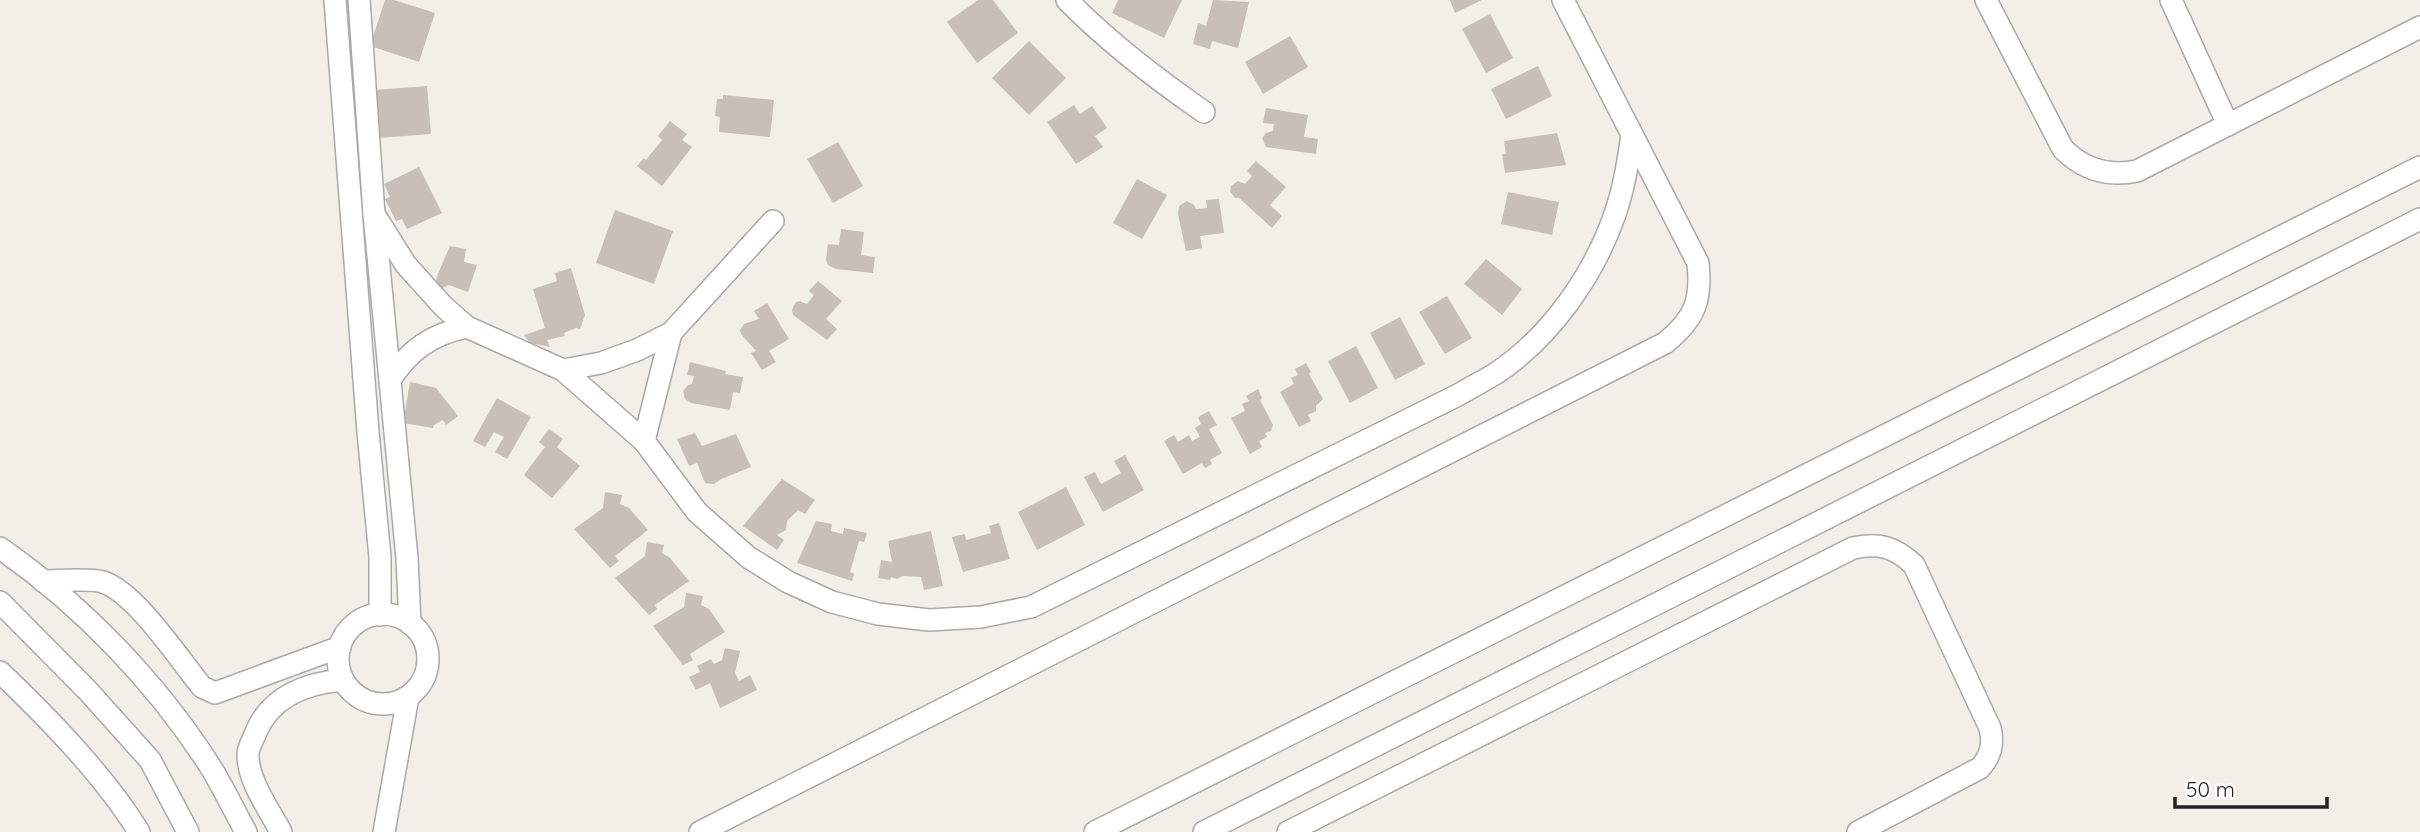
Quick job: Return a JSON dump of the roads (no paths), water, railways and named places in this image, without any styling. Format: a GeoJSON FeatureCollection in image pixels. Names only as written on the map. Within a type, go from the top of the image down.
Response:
{"type":"FeatureCollection","features":[{"type":"Feature","properties":{"kind":"street"},"geometry":{"type":"LineString","coordinates":[[335,0],[342,113],[380,557],[380,615]]}},
{"type":"Feature","properties":{"kind":"street"},"geometry":{"type":"LineString","coordinates":[[1067,0],[1097,31],[1149,74],[1204,112]]}},
{"type":"Feature","properties":{"kind":"street"},"geometry":{"type":"LineString","coordinates":[[701,832],[1665,343],[1683,328],[1695,308],[1700,286],[1698,263],[1563,0]]}},
{"type":"Feature","properties":{"kind":"street"},"geometry":{"type":"LineString","coordinates":[[1986,0],[2056,137],[2073,159],[2110,174],[2137,171],[2420,27]]}},
{"type":"Feature","properties":{"kind":"street"},"geometry":{"type":"LineString","coordinates":[[2171,0],[2228,125]]}},
{"type":"Feature","properties":{"kind":"street"},"geometry":{"type":"LineString","coordinates":[[360,3],[374,214],[407,558],[410,624]]}},
{"type":"Feature","properties":{"kind":"street"},"geometry":{"type":"LineString","coordinates":[[342,113],[367,109]]}},
{"type":"Feature","properties":{"kind":"street"},"geometry":{"type":"LineString","coordinates":[[374,214],[418,279],[467,327],[563,370],[644,441],[697,512],[748,557],[788,582],[832,602],[878,614],[929,620],[981,617],[1031,607],[1458,395],[1496,373],[1527,347],[1555,318],[1600,251],[1615,214],[1626,175],[1632,135]]}},
{"type":"Feature","properties":{"kind":"street"},"geometry":{"type":"LineString","coordinates":[[1095,832],[2420,167]]}},
{"type":"Feature","properties":{"kind":"street"},"geometry":{"type":"LineString","coordinates":[[1204,832],[2420,219]]}},
{"type":"Feature","properties":{"kind":"street"},"geometry":{"type":"LineString","coordinates":[[563,370],[601,363],[637,350],[671,333],[773,222]]}},
{"type":"Feature","properties":{"kind":"street"},"geometry":{"type":"LineString","coordinates":[[390,380],[415,348],[439,334],[467,327]]}},
{"type":"Feature","properties":{"kind":"street"},"geometry":{"type":"LineString","coordinates":[[644,441],[671,333]]}},
{"type":"Feature","properties":{"kind":"street"},"geometry":{"type":"LineString","coordinates":[[1288,832],[1853,548],[1869,544],[1886,546],[1901,553],[1914,565],[1990,728],[1992,738],[1989,756],[1980,768],[1858,832]]}},
{"type":"Feature","properties":{"kind":"street"},"geometry":{"type":"LineString","coordinates":[[0,548],[43,581],[113,645],[174,716],[211,768],[246,832]]}},
{"type":"Feature","properties":{"kind":"street"},"geometry":{"type":"LineString","coordinates":[[43,581],[102,582],[120,592],[136,606],[202,687],[215,693],[340,646]]}},
{"type":"Feature","properties":{"kind":"street"},"geometry":{"type":"LineString","coordinates":[[0,602],[88,691],[150,760],[188,832]]}},
{"type":"Feature","properties":{"kind":"street"},"geometry":{"type":"LineString","coordinates":[[380,615],[390,615],[410,624],[423,640],[428,661],[422,681],[408,697],[397,702],[372,703],[351,690],[343,680],[338,658],[340,646],[352,627],[370,616],[380,615]]}},
{"type":"Feature","properties":{"kind":"street"},"geometry":{"type":"LineString","coordinates":[[0,672],[30,701],[122,804],[139,832]]}},
{"type":"Feature","properties":{"kind":"street"},"geometry":{"type":"LineString","coordinates":[[281,832],[253,779],[248,752],[261,721],[276,703],[297,690],[319,682],[343,680]]}},
{"type":"Feature","properties":{"kind":"street"},"geometry":{"type":"LineString","coordinates":[[384,832],[408,697]]}}]}
